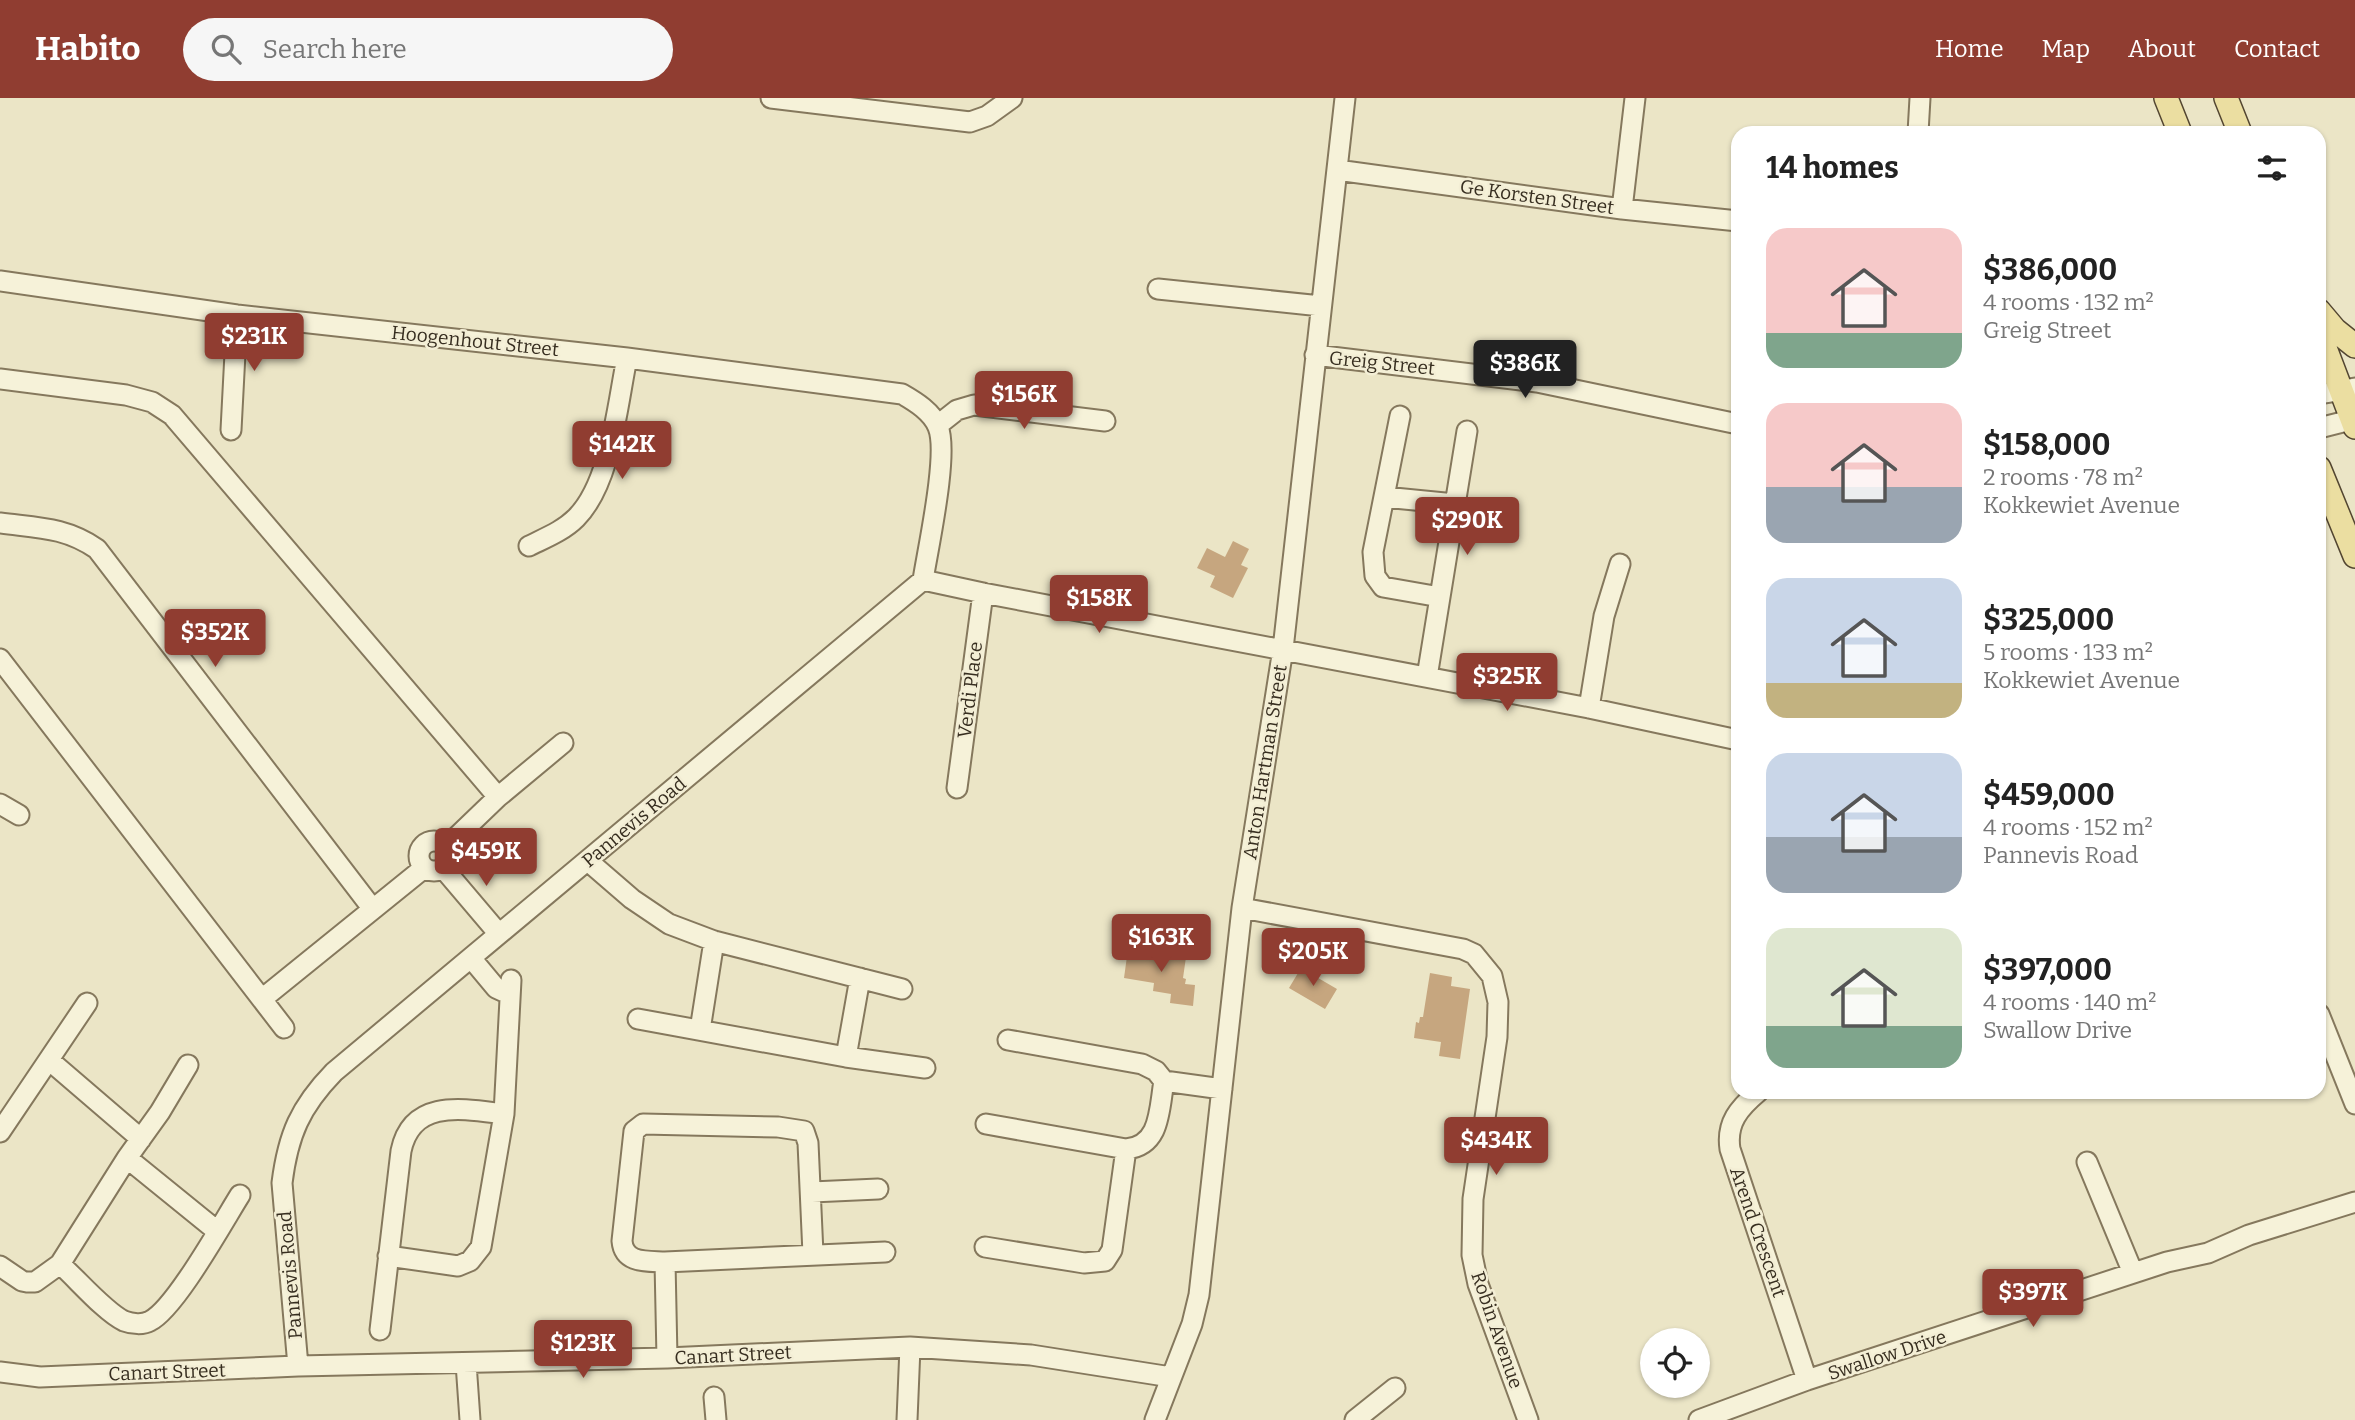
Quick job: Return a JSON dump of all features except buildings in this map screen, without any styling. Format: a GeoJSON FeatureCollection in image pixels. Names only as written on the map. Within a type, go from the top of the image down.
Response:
{"type":"FeatureCollection","features":[{"type":"Feature","properties":{"kind":"main road"},"geometry":{"type":"LineString","coordinates":[[2166,98],[2177,126]]}},
{"type":"Feature","properties":{"kind":"main road"},"geometry":{"type":"LineString","coordinates":[[2226,98],[2237,126]]}},
{"type":"Feature","properties":{"kind":"main road"},"geometry":{"type":"LineString","coordinates":[[2326,319],[2355,346]]}},
{"type":"Feature","properties":{"kind":"main road"},"geometry":{"type":"LineString","coordinates":[[2326,345],[2349,389],[2354,422]]}},
{"type":"Feature","properties":{"kind":"main road"},"geometry":{"type":"LineString","coordinates":[[2326,485],[2355,556]]}},
{"type":"Feature","properties":{"kind":"main road"},"geometry":{"type":"LineString","coordinates":[[2326,503],[2340,519]]}},
{"type":"Feature","properties":{"kind":"street"},"geometry":{"type":"LineString","coordinates":[[771,98],[970,122],[987,116],[1012,98]]}},
{"type":"Feature","properties":{"kind":"street","name":"Anton Hartman Street"},"geometry":{"type":"LineString","coordinates":[[1156,1420],[1189,1333],[1199,1295],[1242,908],[1283,649],[1345,98]]}},
{"type":"Feature","properties":{"kind":"street"},"geometry":{"type":"LineString","coordinates":[[1622,209],[1635,98]]}},
{"type":"Feature","properties":{"kind":"street"},"geometry":{"type":"LineString","coordinates":[[1918,126],[1920,98]]}},
{"type":"Feature","properties":{"kind":"street","name":"Ge Korsten Street"},"geometry":{"type":"LineString","coordinates":[[1337,170],[1622,209],[1731,220]]}},
{"type":"Feature","properties":{"kind":"street","name":"Hoogenhout Street"},"geometry":{"type":"LineString","coordinates":[[0,281],[237,315],[627,358],[902,394],[923,408],[938,425]]}},
{"type":"Feature","properties":{"kind":"street"},"geometry":{"type":"LineString","coordinates":[[1158,289],[1321,306]]}},
{"type":"Feature","properties":{"kind":"street"},"geometry":{"type":"LineString","coordinates":[[230,430],[237,315]]}},
{"type":"Feature","properties":{"kind":"street","name":"Greig Street"},"geometry":{"type":"LineString","coordinates":[[1315,355],[1537,382],[1731,423]]}},
{"type":"Feature","properties":{"kind":"street"},"geometry":{"type":"LineString","coordinates":[[529,546],[563,529],[575,519],[591,498],[604,472],[627,358]]}},
{"type":"Feature","properties":{"kind":"street"},"geometry":{"type":"LineString","coordinates":[[0,379],[126,395],[152,402],[172,415],[498,797]]}},
{"type":"Feature","properties":{"kind":"street"},"geometry":{"type":"LineString","coordinates":[[2326,393],[2349,389]]}},
{"type":"Feature","properties":{"kind":"street"},"geometry":{"type":"LineString","coordinates":[[1105,421],[974,405],[957,410],[938,425],[941,461],[923,580],[1589,708],[1731,738]]}},
{"type":"Feature","properties":{"kind":"street"},"geometry":{"type":"LineString","coordinates":[[1400,416],[1373,552],[1375,576],[1383,587],[1440,597]]}},
{"type":"Feature","properties":{"kind":"street"},"geometry":{"type":"LineString","coordinates":[[2326,427],[2354,422]]}},
{"type":"Feature","properties":{"kind":"street"},"geometry":{"type":"LineString","coordinates":[[1427,677],[1467,430]]}},
{"type":"Feature","properties":{"kind":"street"},"geometry":{"type":"LineString","coordinates":[[1384,498],[1455,504]]}},
{"type":"Feature","properties":{"kind":"street"},"geometry":{"type":"LineString","coordinates":[[0,523],[56,530],[79,537],[97,549],[372,908]]}},
{"type":"Feature","properties":{"kind":"street"},"geometry":{"type":"LineString","coordinates":[[1589,708],[1604,616],[1620,564]]}},
{"type":"Feature","properties":{"kind":"street","name":"Pannevis Road"},"geometry":{"type":"LineString","coordinates":[[298,1366],[282,1183],[285,1155],[293,1130],[306,1107],[334,1072],[923,580]]}},
{"type":"Feature","properties":{"kind":"street","name":"Verdi Place"},"geometry":{"type":"LineString","coordinates":[[957,788],[983,593]]}},
{"type":"Feature","properties":{"kind":"street"},"geometry":{"type":"LineString","coordinates":[[0,659],[284,1028]]}},
{"type":"Feature","properties":{"kind":"street"},"geometry":{"type":"LineString","coordinates":[[446,847],[498,797],[563,743]]}},
{"type":"Feature","properties":{"kind":"street"},"geometry":{"type":"LineString","coordinates":[[0,804],[19,815]]}},
{"type":"Feature","properties":{"kind":"street"},"geometry":{"type":"LineString","coordinates":[[262,999],[372,908],[433,868],[449,856],[446,847],[431,841],[425,844],[418,856],[433,868],[499,934]]}},
{"type":"Feature","properties":{"kind":"street"},"geometry":{"type":"LineString","coordinates":[[588,860],[651,913],[669,924],[715,941],[902,989]]}},
{"type":"Feature","properties":{"kind":"street","name":"Robin Avenue"},"geometry":{"type":"LineString","coordinates":[[1242,908],[1462,949],[1474,954],[1485,966],[1496,986],[1498,1023],[1474,1188],[1470,1229],[1472,1255],[1478,1284],[1528,1420]]}},
{"type":"Feature","properties":{"kind":"street"},"geometry":{"type":"LineString","coordinates":[[699,1030],[715,941]]}},
{"type":"Feature","properties":{"kind":"street"},"geometry":{"type":"LineString","coordinates":[[388,1256],[458,1266],[470,1261],[481,1247],[504,1114],[510,987],[496,988],[471,958]]}},
{"type":"Feature","properties":{"kind":"street"},"geometry":{"type":"LineString","coordinates":[[846,1057],[860,978]]}},
{"type":"Feature","properties":{"kind":"street"},"geometry":{"type":"LineString","coordinates":[[0,1132],[87,1003]]}},
{"type":"Feature","properties":{"kind":"street"},"geometry":{"type":"LineString","coordinates":[[638,1019],[846,1057],[925,1068]]}},
{"type":"Feature","properties":{"kind":"street"},"geometry":{"type":"LineString","coordinates":[[2326,1032],[2355,1104]]}},
{"type":"Feature","properties":{"kind":"street"},"geometry":{"type":"LineString","coordinates":[[986,1124],[1126,1149],[1146,1144],[1154,1130],[1164,1081],[1160,1074],[1147,1065],[1008,1040]]}},
{"type":"Feature","properties":{"kind":"street"},"geometry":{"type":"LineString","coordinates":[[50,1060],[141,1139]]}},
{"type":"Feature","properties":{"kind":"street"},"geometry":{"type":"LineString","coordinates":[[0,1266],[22,1281],[35,1282],[60,1264],[188,1065]]}},
{"type":"Feature","properties":{"kind":"street"},"geometry":{"type":"LineString","coordinates":[[1164,1081],[1222,1089]]}},
{"type":"Feature","properties":{"kind":"street","name":"Arend Crescent"},"geometry":{"type":"LineString","coordinates":[[1751,1099],[1735,1115],[1729,1128],[1730,1149],[1807,1380]]}},
{"type":"Feature","properties":{"kind":"street"},"geometry":{"type":"LineString","coordinates":[[380,1330],[401,1151],[407,1133],[425,1116],[452,1108],[504,1114]]}},
{"type":"Feature","properties":{"kind":"street"},"geometry":{"type":"LineString","coordinates":[[813,1254],[812,1192],[808,1143],[804,1131],[643,1124],[638,1126],[633,1134],[623,1248],[636,1260],[665,1262],[885,1252]]}},
{"type":"Feature","properties":{"kind":"street"},"geometry":{"type":"LineString","coordinates":[[985,1247],[1084,1263],[1105,1261],[1112,1250],[1126,1149]]}},
{"type":"Feature","properties":{"kind":"street"},"geometry":{"type":"LineString","coordinates":[[127,1158],[217,1231]]}},
{"type":"Feature","properties":{"kind":"street"},"geometry":{"type":"LineString","coordinates":[[2087,1162],[2133,1273]]}},
{"type":"Feature","properties":{"kind":"street"},"geometry":{"type":"LineString","coordinates":[[812,1192],[878,1189]]}},
{"type":"Feature","properties":{"kind":"street"},"geometry":{"type":"LineString","coordinates":[[60,1264],[111,1312],[125,1321],[139,1324],[149,1322],[160,1315],[177,1295],[240,1195]]}},
{"type":"Feature","properties":{"kind":"street","name":"Swallow Drive"},"geometry":{"type":"LineString","coordinates":[[1699,1420],[1807,1380],[2167,1262],[2208,1252],[2249,1235],[2355,1202]]}},
{"type":"Feature","properties":{"kind":"street"},"geometry":{"type":"LineString","coordinates":[[665,1262],[667,1357]]}},
{"type":"Feature","properties":{"kind":"street"},"geometry":{"type":"LineString","coordinates":[[907,1420],[910,1347]]}},
{"type":"Feature","properties":{"kind":"street","name":"Canart Street"},"geometry":{"type":"LineString","coordinates":[[0,1372],[40,1377],[298,1366],[667,1357],[910,1347],[1031,1355],[1171,1377]]}},
{"type":"Feature","properties":{"kind":"street"},"geometry":{"type":"LineString","coordinates":[[466,1363],[470,1420]]}},
{"type":"Feature","properties":{"kind":"street"},"geometry":{"type":"LineString","coordinates":[[1355,1420],[1395,1388]]}},
{"type":"Feature","properties":{"kind":"street"},"geometry":{"type":"LineString","coordinates":[[714,1397],[716,1420]]}}]}
